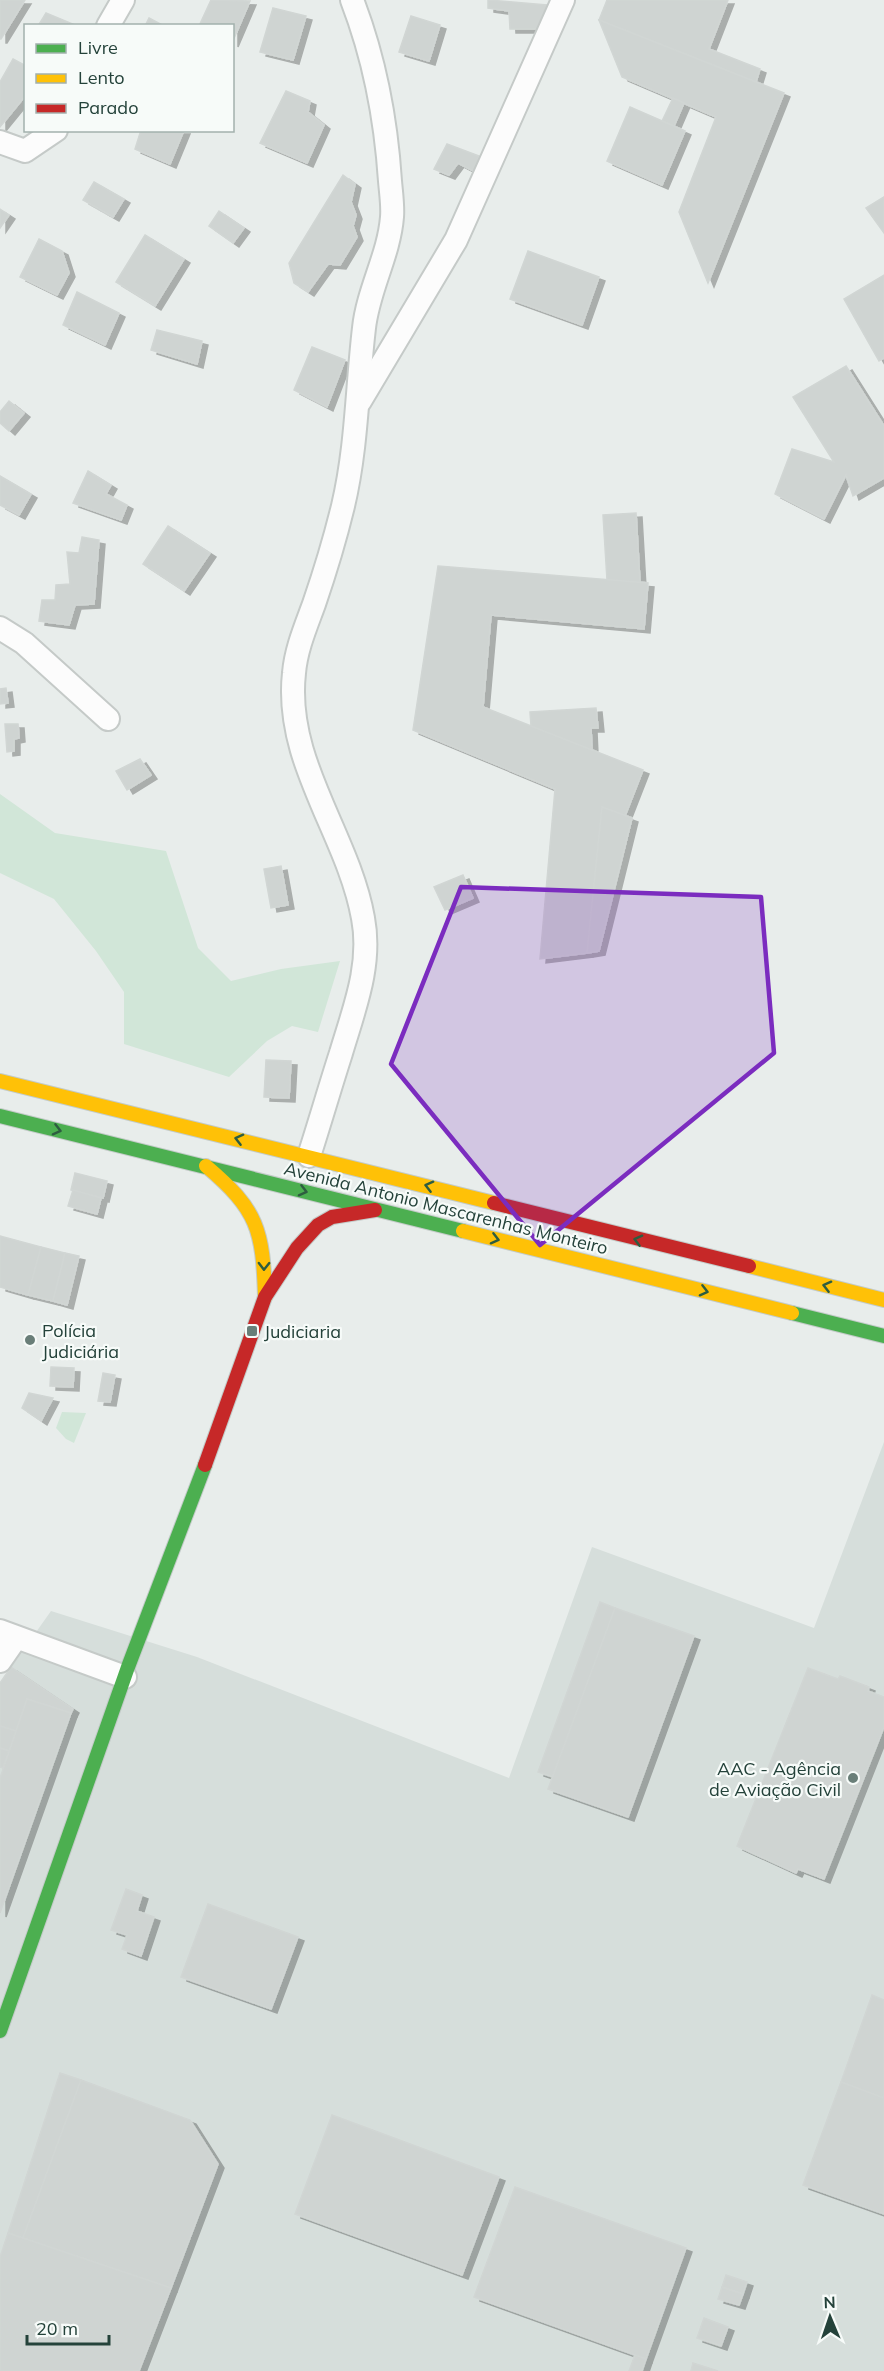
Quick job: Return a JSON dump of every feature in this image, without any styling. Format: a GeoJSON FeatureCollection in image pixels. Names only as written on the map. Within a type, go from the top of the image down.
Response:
{"type":"FeatureCollection","features":[{"type":"Feature","properties":{"kind":"main road","name":"Avenida Antonio Mascarenhas Monteiro"},"geometry":{"type":"LineString","coordinates":[[0,1081],[884,1300]]}},
{"type":"Feature","properties":{"kind":"main road","name":"Avenida Antonio Mascarenhas Monteiro"},"geometry":{"type":"LineString","coordinates":[[0,1116],[884,1336]]}},
{"type":"Feature","properties":{"kind":"main road"},"geometry":{"type":"LineString","coordinates":[[206,1166],[234,1188],[255,1216],[262,1237],[265,1297]]}},
{"type":"Feature","properties":{"kind":"main road"},"geometry":{"type":"LineString","coordinates":[[0,2031],[125,1677],[186,1522],[265,1297],[280,1277],[300,1241],[313,1228],[334,1215],[350,1211],[377,1210]]}},
{"type":"Feature","properties":{"kind":"street"},"geometry":{"type":"LineString","coordinates":[[109,24],[123,0]]}},
{"type":"Feature","properties":{"kind":"street"},"geometry":{"type":"LineString","coordinates":[[309,1156],[362,983],[366,950],[359,897],[312,783],[298,741],[293,706],[294,671],[343,506],[352,459],[364,324],[382,265],[392,217],[389,162],[382,111],[370,57],[352,0]]}},
{"type":"Feature","properties":{"kind":"street"},"geometry":{"type":"LineString","coordinates":[[358,405],[456,240],[563,0]]}},
{"type":"Feature","properties":{"kind":"street"},"geometry":{"type":"LineString","coordinates":[[0,142],[25,152],[53,132]]}},
{"type":"Feature","properties":{"kind":"street"},"geometry":{"type":"LineString","coordinates":[[0,628],[24,644],[108,719]]}},
{"type":"Feature","properties":{"kind":"street"},"geometry":{"type":"LineString","coordinates":[[0,1661],[8,1635],[125,1677]]}},
{"type":"Feature","properties":{"kind":"highlighted area"},"geometry":{"type":"Polygon","coordinates":[[[461,887],[761,897],[774,1053],[540,1245],[391,1064],[461,887]]]}},
{"type":"Feature","properties":{"kind":"shaded area"},"geometry":{"type":"Polygon","coordinates":[[[884,1442],[884,2371],[0,2371],[0,1683],[51,1611],[197,1657],[509,1778],[592,1547],[814,1628],[884,1442]]]}},
{"type":"Feature","properties":{"kind":"green space"},"geometry":{"type":"Polygon","coordinates":[[[0,794],[55,833],[166,851],[198,948],[231,981],[281,969],[340,961],[318,1032],[292,1026],[267,1041],[229,1077],[124,1044],[124,992],[96,951],[54,899],[0,873],[0,794]]]}},
{"type":"Feature","properties":{"kind":"green space"},"geometry":{"type":"Polygon","coordinates":[[[62,1412],[86,1413],[74,1443],[66,1439],[56,1428],[62,1412]]]}},
{"type":"Feature","properties":{"kind":"building"},"geometry":{"type":"Polygon","coordinates":[[[0,0],[25,0],[1,39],[0,39],[0,0]]]}},
{"type":"Feature","properties":{"kind":"building"},"geometry":{"type":"Polygon","coordinates":[[[211,0],[250,1],[234,38],[234,24],[200,24],[211,0]]]}},
{"type":"Feature","properties":{"kind":"building"},"geometry":{"type":"Polygon","coordinates":[[[488,0],[547,5],[545,29],[510,29],[509,11],[488,8],[488,0]]]}},
{"type":"Feature","properties":{"kind":"building"},"geometry":{"type":"Polygon","coordinates":[[[607,0],[728,0],[709,49],[760,69],[756,82],[599,20],[607,0]]]}},
{"type":"Feature","properties":{"kind":"building"},"geometry":{"type":"Polygon","coordinates":[[[273,8],[306,16],[293,60],[260,52],[273,8]]]}},
{"type":"Feature","properties":{"kind":"building"},"geometry":{"type":"Polygon","coordinates":[[[46,13],[73,24],[39,24],[46,13]]]}},
{"type":"Feature","properties":{"kind":"building"},"geometry":{"type":"Polygon","coordinates":[[[411,16],[440,25],[429,61],[399,52],[411,16]]]}},
{"type":"Feature","properties":{"kind":"building"},"geometry":{"type":"Polygon","coordinates":[[[149,18],[160,24],[146,24],[149,18]]]}},
{"type":"Feature","properties":{"kind":"building"},"geometry":{"type":"Polygon","coordinates":[[[599,20],[784,93],[708,283],[679,212],[716,117],[622,77],[599,20]]]}},
{"type":"Feature","properties":{"kind":"building"},"geometry":{"type":"Polygon","coordinates":[[[13,59],[24,65],[24,97],[0,127],[0,82],[13,59]]]}},
{"type":"Feature","properties":{"kind":"building"},"geometry":{"type":"Polygon","coordinates":[[[286,91],[310,101],[308,112],[324,125],[307,163],[260,143],[286,91]]]}},
{"type":"Feature","properties":{"kind":"building"},"geometry":{"type":"Polygon","coordinates":[[[673,98],[684,103],[674,126],[662,121],[673,98]]]}},
{"type":"Feature","properties":{"kind":"building"},"geometry":{"type":"Polygon","coordinates":[[[630,107],[685,131],[662,185],[607,161],[630,107]]]}},
{"type":"Feature","properties":{"kind":"building"},"geometry":{"type":"Polygon","coordinates":[[[140,132],[183,132],[170,164],[135,149],[140,132]]]}},
{"type":"Feature","properties":{"kind":"building"},"geometry":{"type":"Polygon","coordinates":[[[447,144],[479,156],[475,172],[458,163],[449,175],[434,169],[447,144]]]}},
{"type":"Feature","properties":{"kind":"building"},"geometry":{"type":"Polygon","coordinates":[[[343,175],[355,184],[351,202],[356,215],[353,226],[357,237],[340,265],[328,264],[308,292],[294,283],[289,263],[343,175]]]}},
{"type":"Feature","properties":{"kind":"building"},"geometry":{"type":"Polygon","coordinates":[[[94,182],[124,199],[113,217],[83,200],[94,182]]]}},
{"type":"Feature","properties":{"kind":"building"},"geometry":{"type":"Polygon","coordinates":[[[884,197],[884,233],[866,208],[884,197]]]}},
{"type":"Feature","properties":{"kind":"building"},"geometry":{"type":"Polygon","coordinates":[[[0,209],[9,215],[0,228],[0,209]]]}},
{"type":"Feature","properties":{"kind":"building"},"geometry":{"type":"Polygon","coordinates":[[[219,211],[244,228],[233,243],[209,226],[219,211]]]}},
{"type":"Feature","properties":{"kind":"building"},"geometry":{"type":"Polygon","coordinates":[[[145,235],[184,259],[155,306],[116,282],[145,235]]]}},
{"type":"Feature","properties":{"kind":"building"},"geometry":{"type":"Polygon","coordinates":[[[39,239],[62,251],[69,273],[57,295],[20,277],[39,239]]]}},
{"type":"Feature","properties":{"kind":"building"},"geometry":{"type":"Polygon","coordinates":[[[528,251],[599,277],[582,325],[510,299],[528,251]]]}},
{"type":"Feature","properties":{"kind":"building"},"geometry":{"type":"Polygon","coordinates":[[[884,275],[884,358],[879,361],[844,299],[884,275]]]}},
{"type":"Feature","properties":{"kind":"building"},"geometry":{"type":"Polygon","coordinates":[[[77,292],[119,313],[105,345],[63,325],[77,292]]]}},
{"type":"Feature","properties":{"kind":"building"},"geometry":{"type":"Polygon","coordinates":[[[157,330],[202,341],[197,364],[151,350],[157,330]]]}},
{"type":"Feature","properties":{"kind":"building"},"geometry":{"type":"Polygon","coordinates":[[[312,347],[345,360],[327,407],[294,390],[312,347]]]}},
{"type":"Feature","properties":{"kind":"building"},"geometry":{"type":"Polygon","coordinates":[[[846,366],[884,426],[884,478],[853,496],[846,475],[824,519],[775,494],[792,449],[834,462],[793,397],[846,366]]]}},
{"type":"Feature","properties":{"kind":"building"},"geometry":{"type":"Polygon","coordinates":[[[9,401],[24,413],[9,431],[0,423],[0,412],[9,401]]]}},
{"type":"Feature","properties":{"kind":"building"},"geometry":{"type":"Polygon","coordinates":[[[88,471],[111,485],[106,494],[127,505],[121,520],[73,503],[88,471]]]}},
{"type":"Feature","properties":{"kind":"building"},"geometry":{"type":"Polygon","coordinates":[[[0,476],[31,494],[19,515],[0,505],[0,476]]]}},
{"type":"Feature","properties":{"kind":"building"},"geometry":{"type":"Polygon","coordinates":[[[636,513],[640,583],[607,580],[603,515],[636,513]]]}},
{"type":"Feature","properties":{"kind":"building"},"geometry":{"type":"Polygon","coordinates":[[[168,526],[210,553],[184,591],[143,564],[168,526]]]}},
{"type":"Feature","properties":{"kind":"building"},"geometry":{"type":"Polygon","coordinates":[[[82,537],[99,540],[94,604],[75,605],[69,625],[39,621],[42,600],[55,600],[56,585],[70,584],[67,552],[79,553],[82,537]]]}},
{"type":"Feature","properties":{"kind":"building"},"geometry":{"type":"Polygon","coordinates":[[[438,566],[648,583],[644,629],[491,615],[483,707],[643,770],[625,816],[602,807],[587,953],[540,959],[555,789],[413,730],[438,566]]]}},
{"type":"Feature","properties":{"kind":"building"},"geometry":{"type":"Polygon","coordinates":[[[6,688],[8,703],[0,704],[0,689],[6,688]]]}},
{"type":"Feature","properties":{"kind":"building"},"geometry":{"type":"Polygon","coordinates":[[[596,708],[598,728],[591,728],[592,750],[531,726],[530,712],[596,708]]]}},
{"type":"Feature","properties":{"kind":"building"},"geometry":{"type":"Polygon","coordinates":[[[5,724],[18,724],[19,738],[14,739],[14,751],[7,752],[5,724]]]}},
{"type":"Feature","properties":{"kind":"building"},"geometry":{"type":"Polygon","coordinates":[[[140,759],[151,775],[127,790],[116,771],[140,759]]]}},
{"type":"Feature","properties":{"kind":"building"},"geometry":{"type":"Polygon","coordinates":[[[602,807],[632,818],[599,951],[587,953],[602,807]]]}},
{"type":"Feature","properties":{"kind":"building"},"geometry":{"type":"Polygon","coordinates":[[[281,866],[288,905],[271,908],[264,869],[281,866]]]}},
{"type":"Feature","properties":{"kind":"building"},"geometry":{"type":"Polygon","coordinates":[[[463,875],[473,898],[445,910],[434,887],[463,875]]]}},
{"type":"Feature","properties":{"kind":"building"},"geometry":{"type":"Polygon","coordinates":[[[266,1060],[291,1061],[289,1098],[264,1097],[266,1060]]]}},
{"type":"Feature","properties":{"kind":"building"},"geometry":{"type":"Polygon","coordinates":[[[75,1173],[107,1181],[103,1198],[71,1190],[75,1173]]]}},
{"type":"Feature","properties":{"kind":"building"},"geometry":{"type":"Polygon","coordinates":[[[73,1190],[101,1198],[97,1214],[68,1206],[73,1190]]]}},
{"type":"Feature","properties":{"kind":"building"},"geometry":{"type":"Polygon","coordinates":[[[0,1236],[41,1247],[28,1295],[0,1287],[0,1236]]]}},
{"type":"Feature","properties":{"kind":"building"},"geometry":{"type":"Polygon","coordinates":[[[41,1247],[65,1253],[53,1301],[28,1295],[41,1247]]]}},
{"type":"Feature","properties":{"kind":"building"},"geometry":{"type":"Polygon","coordinates":[[[65,1253],[79,1256],[67,1305],[53,1301],[65,1253]]]}},
{"type":"Feature","properties":{"kind":"building"},"geometry":{"type":"Polygon","coordinates":[[[51,1367],[74,1368],[73,1387],[50,1386],[51,1367]]]}},
{"type":"Feature","properties":{"kind":"building"},"geometry":{"type":"Polygon","coordinates":[[[103,1373],[115,1375],[110,1402],[98,1401],[103,1373]]]}},
{"type":"Feature","properties":{"kind":"building"},"geometry":{"type":"Polygon","coordinates":[[[29,1393],[53,1398],[41,1421],[22,1408],[29,1393]]]}},
{"type":"Feature","properties":{"kind":"building"},"geometry":{"type":"Polygon","coordinates":[[[600,1602],[615,1608],[553,1777],[538,1772],[600,1602]]]}},
{"type":"Feature","properties":{"kind":"building"},"geometry":{"type":"Polygon","coordinates":[[[615,1608],[694,1636],[628,1817],[548,1789],[615,1608]]]}},
{"type":"Feature","properties":{"kind":"building"},"geometry":{"type":"Polygon","coordinates":[[[11,1667],[73,1709],[71,1713],[27,1699],[16,1731],[0,1726],[0,1683],[11,1667]]]}},
{"type":"Feature","properties":{"kind":"building"},"geometry":{"type":"Polygon","coordinates":[[[808,1668],[838,1679],[840,1676],[869,1687],[868,1691],[884,1697],[884,1727],[824,1879],[798,1869],[796,1873],[737,1846],[808,1668]]]}},
{"type":"Feature","properties":{"kind":"building"},"geometry":{"type":"Polygon","coordinates":[[[27,1699],[71,1713],[0,1913],[0,1778],[27,1699]]]}},
{"type":"Feature","properties":{"kind":"building"},"geometry":{"type":"Polygon","coordinates":[[[0,1726],[16,1731],[9,1751],[0,1748],[0,1726]]]}},
{"type":"Feature","properties":{"kind":"building"},"geometry":{"type":"Polygon","coordinates":[[[0,1748],[9,1751],[3,1768],[0,1767],[0,1748]]]}},
{"type":"Feature","properties":{"kind":"building"},"geometry":{"type":"Polygon","coordinates":[[[126,1889],[142,1895],[137,1911],[154,1917],[141,1956],[122,1949],[127,1935],[111,1930],[126,1889]]]}},
{"type":"Feature","properties":{"kind":"building"},"geometry":{"type":"Polygon","coordinates":[[[208,1904],[298,1937],[271,2009],[181,1977],[208,1904]]]}},
{"type":"Feature","properties":{"kind":"building"},"geometry":{"type":"Polygon","coordinates":[[[872,1995],[884,2000],[884,2098],[841,2082],[872,1995]]]}},
{"type":"Feature","properties":{"kind":"building"},"geometry":{"type":"Polygon","coordinates":[[[60,2073],[81,2080],[23,2238],[8,2233],[60,2073]]]}},
{"type":"Feature","properties":{"kind":"building"},"geometry":{"type":"Polygon","coordinates":[[[81,2080],[190,2120],[218,2164],[171,2288],[23,2238],[81,2080]]]}},
{"type":"Feature","properties":{"kind":"building"},"geometry":{"type":"Polygon","coordinates":[[[841,2082],[884,2098],[884,2214],[803,2185],[841,2082]]]}},
{"type":"Feature","properties":{"kind":"building"},"geometry":{"type":"Polygon","coordinates":[[[332,2115],[499,2177],[462,2275],[295,2214],[332,2115]]]}},
{"type":"Feature","properties":{"kind":"building"},"geometry":{"type":"Polygon","coordinates":[[[515,2187],[686,2248],[646,2359],[474,2297],[515,2187]]]}},
{"type":"Feature","properties":{"kind":"building"},"geometry":{"type":"Polygon","coordinates":[[[8,2233],[171,2288],[139,2371],[0,2371],[0,2257],[8,2233]]]}},
{"type":"Feature","properties":{"kind":"building"},"geometry":{"type":"Polygon","coordinates":[[[726,2275],[747,2282],[743,2294],[722,2287],[726,2275]]]}},
{"type":"Feature","properties":{"kind":"building"},"geometry":{"type":"Polygon","coordinates":[[[722,2287],[743,2294],[739,2305],[718,2299],[722,2287]]]}},
{"type":"Feature","properties":{"kind":"building"},"geometry":{"type":"Polygon","coordinates":[[[704,2318],[728,2327],[721,2346],[697,2338],[704,2318]]]}},
{"type":"Feature","properties":{"kind":"building"},"geometry":{"type":"Polygon","coordinates":[[[635,2355],[646,2359],[642,2371],[629,2371],[635,2355]]]}},
{"type":"Feature","properties":{"kind":"building"},"geometry":{"type":"Polygon","coordinates":[[[693,2363],[718,2371],[691,2371],[693,2363]]]}},
{"type":"Feature","properties":{"kind":"traffic: fast"},"geometry":{"type":"LineString","coordinates":[[0,1116],[463,1231]]}},
{"type":"Feature","properties":{"kind":"traffic: fast"},"geometry":{"type":"LineString","coordinates":[[792,1313],[884,1336]]}},
{"type":"Feature","properties":{"kind":"traffic: fast"},"geometry":{"type":"LineString","coordinates":[[0,2031],[128,1667],[205,1465]]}},
{"type":"Feature","properties":{"kind":"traffic: slow"},"geometry":{"type":"LineString","coordinates":[[0,1081],[494,1203]]}},
{"type":"Feature","properties":{"kind":"traffic: slow"},"geometry":{"type":"LineString","coordinates":[[206,1166],[237,1196],[254,1223],[262,1254],[265,1297]]}},
{"type":"Feature","properties":{"kind":"traffic: slow"},"geometry":{"type":"LineString","coordinates":[[463,1231],[792,1313]]}},
{"type":"Feature","properties":{"kind":"traffic: slow"},"geometry":{"type":"LineString","coordinates":[[749,1266],[884,1300]]}},
{"type":"Feature","properties":{"kind":"traffic: jam"},"geometry":{"type":"LineString","coordinates":[[494,1203],[749,1266]]}},
{"type":"Feature","properties":{"kind":"traffic: jam"},"geometry":{"type":"LineString","coordinates":[[205,1465],[265,1297],[297,1248],[318,1225],[332,1217],[375,1210]]}},
{"type":"Feature","properties":{"kind":"place","name":"Judiciaria"},"geometry":{"type":"Point","coordinates":[252,1331]}},
{"type":"Feature","properties":{"kind":"place","name":"Polícia Judiciária"},"geometry":{"type":"Point","coordinates":[30,1340]}},
{"type":"Feature","properties":{"kind":"place","name":"AAC - Agência de Aviação Civil"},"geometry":{"type":"Point","coordinates":[853,1778]}}]}
